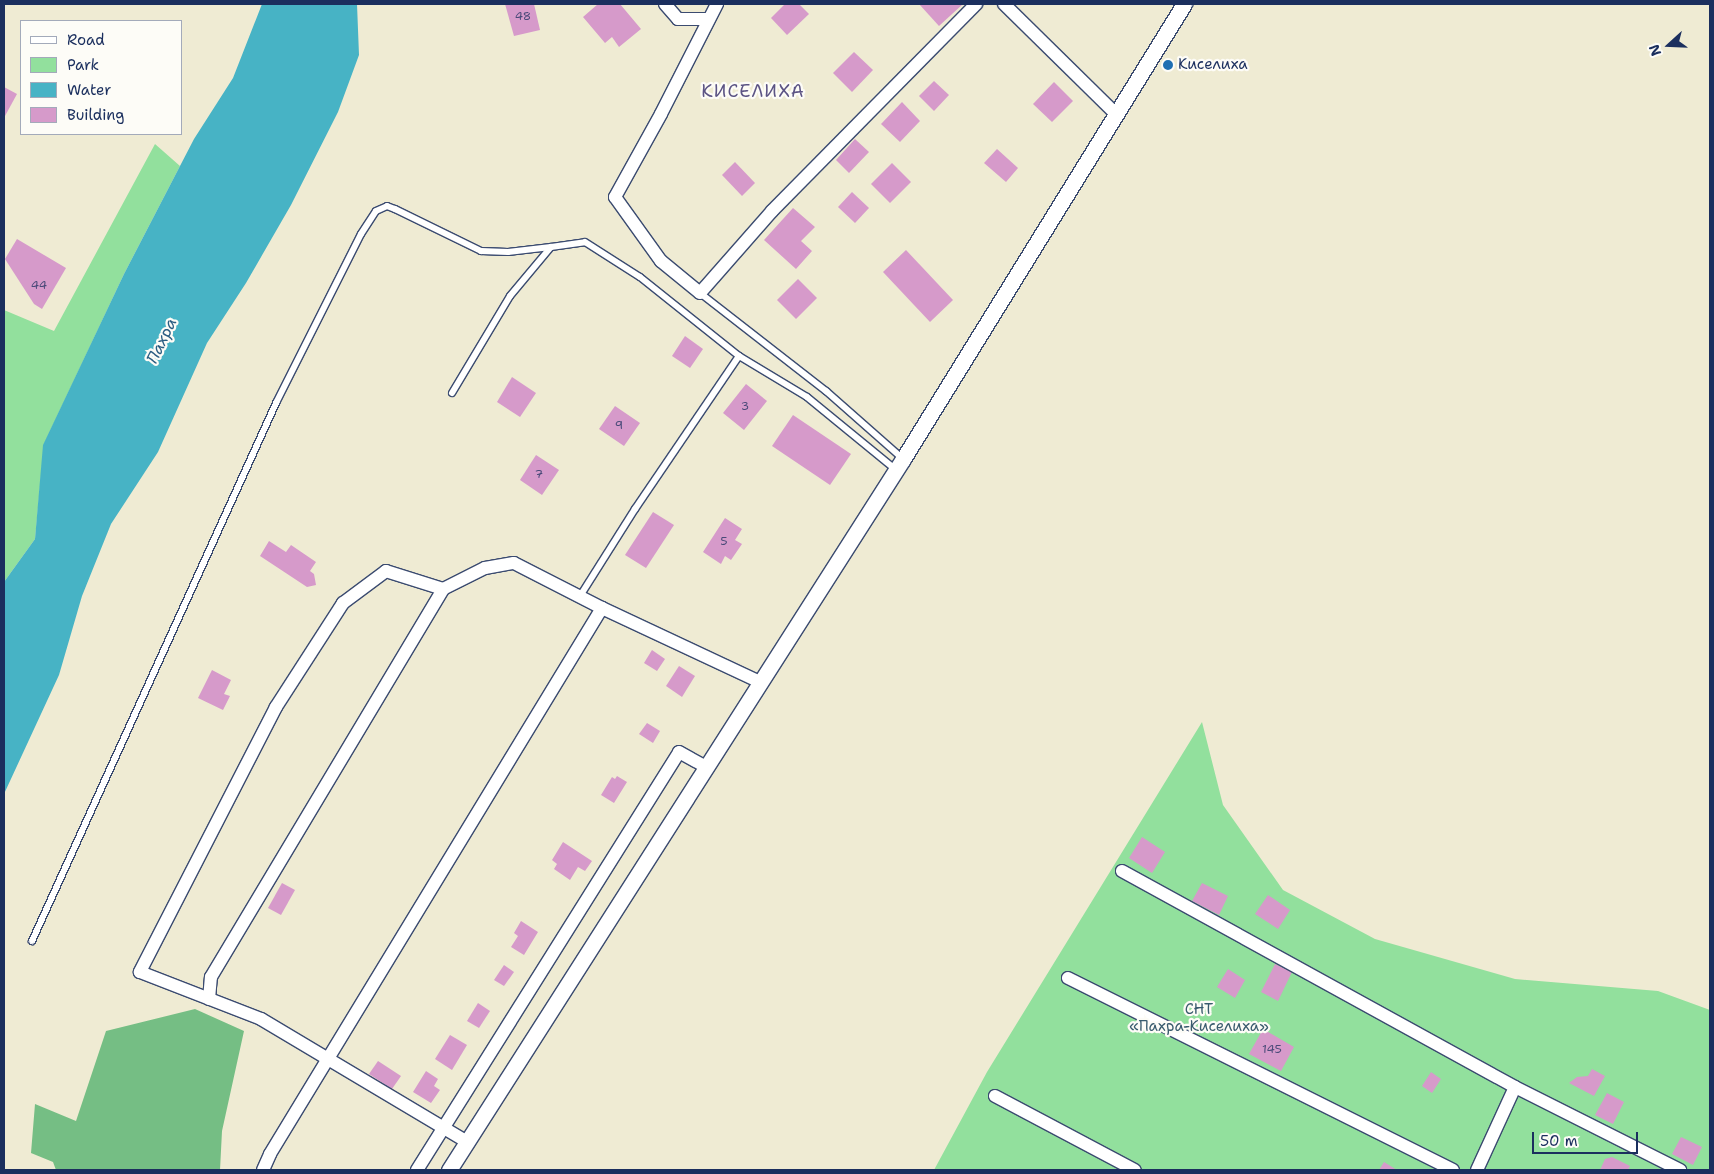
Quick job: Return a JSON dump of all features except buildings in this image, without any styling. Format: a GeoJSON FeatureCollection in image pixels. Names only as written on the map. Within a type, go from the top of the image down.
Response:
{"type":"FeatureCollection","features":[{"type":"Feature","properties":{"kind":"street"},"geometry":{"type":"LineString","coordinates":[[665,4],[678,19],[708,19]]}},
{"type":"Feature","properties":{"kind":"street"},"geometry":{"type":"LineString","coordinates":[[717,4],[661,114],[615,197],[661,261],[700,293],[772,211],[976,4]]}},
{"type":"Feature","properties":{"kind":"street"},"geometry":{"type":"LineString","coordinates":[[1004,4],[1116,114]]}},
{"type":"Feature","properties":{"kind":"street"},"geometry":{"type":"LineString","coordinates":[[449,1170],[900,464],[1184,4]]}},
{"type":"Feature","properties":{"kind":"street"},"geometry":{"type":"LineString","coordinates":[[208,999],[211,977],[443,589],[485,568],[514,562],[602,608],[760,682]]}},
{"type":"Feature","properties":{"kind":"street"},"geometry":{"type":"LineString","coordinates":[[443,589],[386,571],[343,603],[276,707],[140,972],[262,1019],[467,1142]]}},
{"type":"Feature","properties":{"kind":"street"},"geometry":{"type":"LineString","coordinates":[[263,1170],[328,1059],[602,608]]}},
{"type":"Feature","properties":{"kind":"street"},"geometry":{"type":"LineString","coordinates":[[417,1170],[680,752],[706,767]]}},
{"type":"Feature","properties":{"kind":"street"},"geometry":{"type":"LineString","coordinates":[[1122,871],[1515,1086],[1680,1170]]}},
{"type":"Feature","properties":{"kind":"street"},"geometry":{"type":"LineString","coordinates":[[1068,978],[1453,1170]]}},
{"type":"Feature","properties":{"kind":"street"},"geometry":{"type":"LineString","coordinates":[[1477,1170],[1515,1086]]}},
{"type":"Feature","properties":{"kind":"street"},"geometry":{"type":"LineString","coordinates":[[994,1096],[1135,1170]]}},
{"type":"Feature","properties":{"kind":"lane"},"geometry":{"type":"LineString","coordinates":[[32,941],[276,404],[361,234],[376,211],[387,206],[395,209],[481,251],[508,252],[585,242],[640,277],[739,356],[807,397],[900,464]]}},
{"type":"Feature","properties":{"kind":"lane"},"geometry":{"type":"LineString","coordinates":[[452,393],[510,296],[551,247]]}},
{"type":"Feature","properties":{"kind":"lane"},"geometry":{"type":"LineString","coordinates":[[700,293],[826,391],[900,464]]}},
{"type":"Feature","properties":{"kind":"lane"},"geometry":{"type":"LineString","coordinates":[[580,596],[635,509],[739,356]]}},
{"type":"Feature","properties":{"kind":"green space"},"geometry":{"type":"Polygon","coordinates":[[[155,144],[180,166],[124,274],[44,444],[35,539],[4,582],[4,310],[54,331],[155,144]]]}},
{"type":"Feature","properties":{"kind":"green space","name":"СНТ «Пахра-Киселиха»"},"geometry":{"type":"Polygon","coordinates":[[[1202,722],[1223,805],[1283,890],[1375,939],[1515,979],[1658,991],[1710,1010],[1710,1170],[934,1170],[987,1072],[1202,722]]]}},
{"type":"Feature","properties":{"kind":"green space"},"geometry":{"type":"Polygon","coordinates":[[[195,1009],[244,1031],[222,1131],[220,1170],[56,1170],[53,1162],[31,1153],[35,1104],[76,1121],[106,1031],[195,1009]]]}},
{"type":"Feature","properties":{"kind":"water","name":"Пахра"},"geometry":{"type":"Polygon","coordinates":[[[262,4],[357,4],[359,55],[338,112],[291,205],[246,283],[207,343],[158,452],[111,524],[82,596],[59,675],[4,794],[4,582],[35,539],[43,445],[124,274],[194,139],[233,78],[262,4]]]}},
{"type":"Feature","properties":{"kind":"place","name":"Киселиха"},"geometry":{"type":"Point","coordinates":[1168,65]}},
{"type":"Feature","properties":{"kind":"district","name":"КИСЕЛИХА"},"geometry":{"type":"Point","coordinates":[753,91]}}]}
